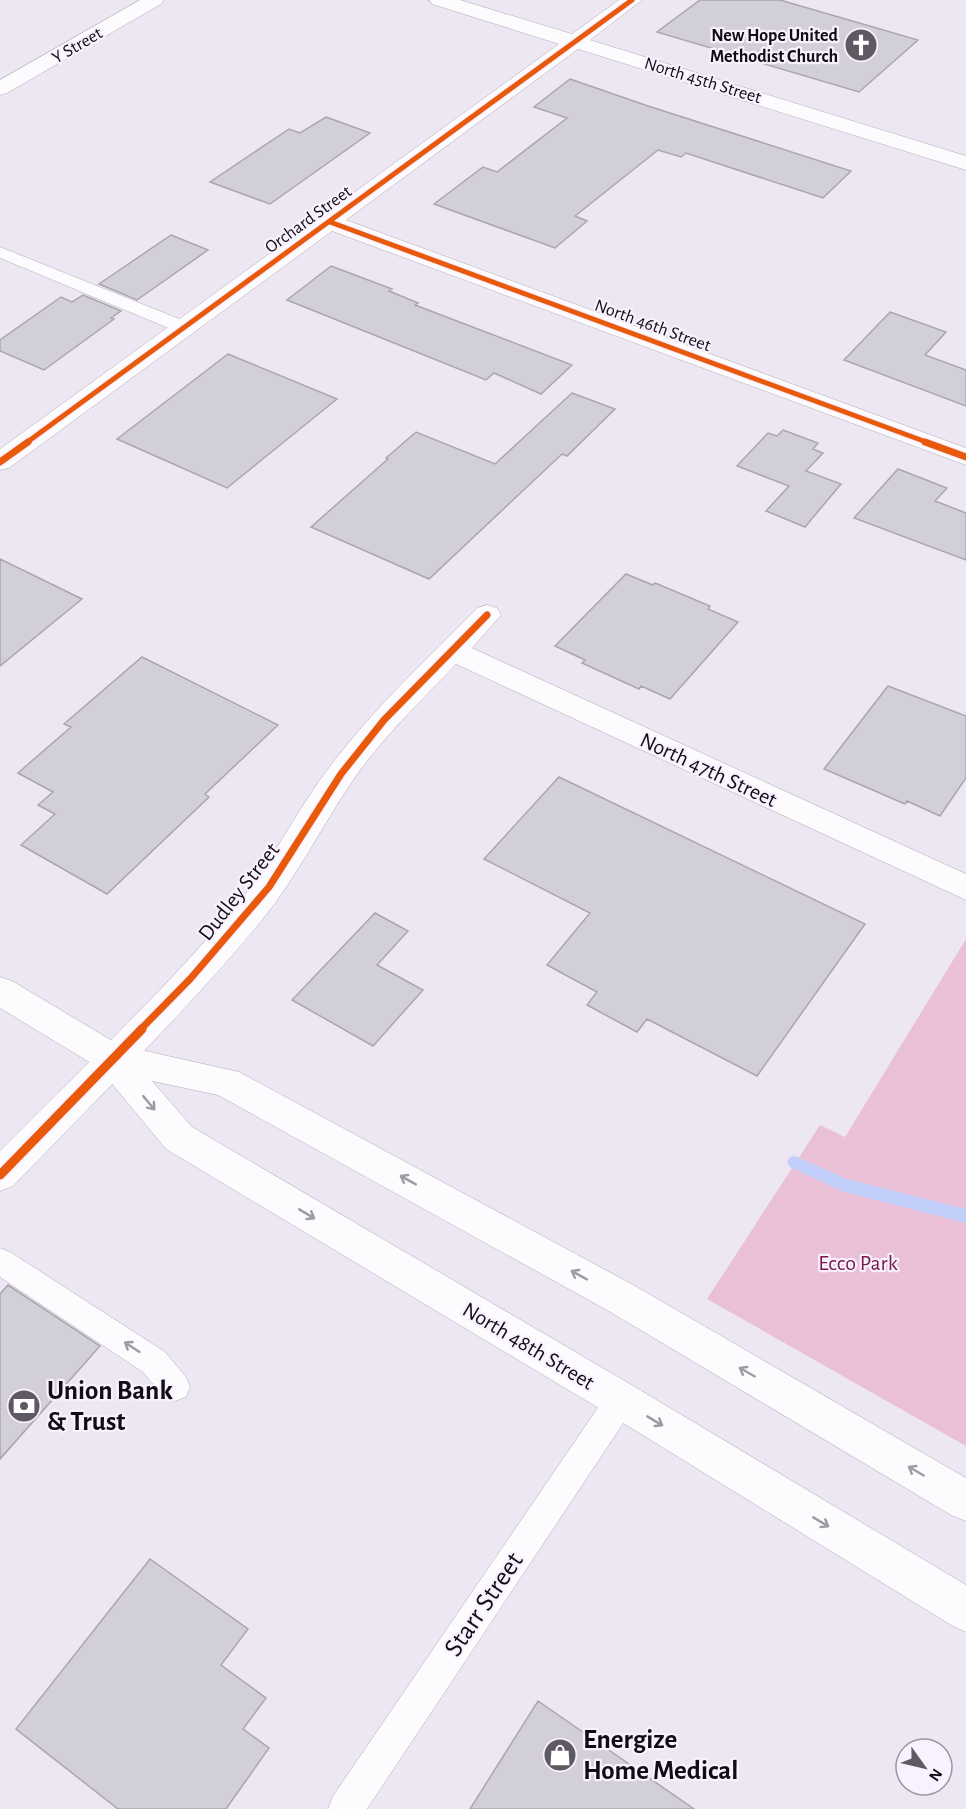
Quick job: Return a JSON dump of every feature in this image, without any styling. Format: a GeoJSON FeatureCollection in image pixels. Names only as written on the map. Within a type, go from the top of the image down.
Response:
{"type":"FeatureCollection","features":[{"type":"Feature","properties":{"kind":"street","name":"Y Street"},"geometry":{"type":"LineString","coordinates":[[0,90],[154,0]]}},
{"type":"Feature","properties":{"kind":"street","name":"North 45th Street"},"geometry":{"type":"LineString","coordinates":[[439,0],[966,163]]}},
{"type":"Feature","properties":{"kind":"street","name":"Orchard Street"},"geometry":{"type":"LineString","coordinates":[[0,462],[632,0]]}},
{"type":"Feature","properties":{"kind":"street","name":"North 46th Street"},"geometry":{"type":"LineString","coordinates":[[330,222],[966,457]]}},
{"type":"Feature","properties":{"kind":"street","name":"Dudley Street"},"geometry":{"type":"LineString","coordinates":[[0,1175],[191,978],[250,911],[269,887],[341,774],[384,720],[487,615]]}},
{"type":"Feature","properties":{"kind":"street","name":"North 47th Street"},"geometry":{"type":"LineString","coordinates":[[452,650],[966,888]]}},
{"type":"Feature","properties":{"kind":"street","name":"North 48th Street"},"geometry":{"type":"LineString","coordinates":[[0,991],[111,1058],[179,1138],[621,1400],[966,1610]]}},
{"type":"Feature","properties":{"kind":"street","name":"North 48th Street"},"geometry":{"type":"LineString","coordinates":[[111,1058],[226,1082],[621,1298],[966,1501]]}},
{"type":"Feature","properties":{"kind":"lane"},"geometry":{"type":"LineString","coordinates":[[0,252],[185,328]]}},
{"type":"Feature","properties":{"kind":"lane"},"geometry":{"type":"LineString","coordinates":[[0,1261],[154,1362],[175,1387]]}},
{"type":"Feature","properties":{"kind":"lane","name":"Starr Street"},"geometry":{"type":"LineString","coordinates":[[346,1809],[621,1400]]}},
{"type":"Feature","properties":{"kind":"green space","name":"Ecco Park"},"geometry":{"type":"Polygon","coordinates":[[[966,939],[966,1446],[707,1299],[820,1125],[845,1137],[966,939]]]}},
{"type":"Feature","properties":{"kind":"building","name":"New Hope United Methodist Church"},"geometry":{"type":"Polygon","coordinates":[[[700,0],[780,0],[918,40],[859,92],[657,32],[700,0]]]}},
{"type":"Feature","properties":{"kind":"building"},"geometry":{"type":"Polygon","coordinates":[[[570,79],[851,171],[823,198],[686,153],[681,157],[658,150],[575,216],[587,221],[555,248],[434,204],[483,167],[497,172],[567,118],[534,107],[570,79]]]}},
{"type":"Feature","properties":{"kind":"building"},"geometry":{"type":"Polygon","coordinates":[[[326,117],[370,133],[270,204],[210,182],[289,129],[300,133],[326,117]]]}},
{"type":"Feature","properties":{"kind":"building"},"geometry":{"type":"Polygon","coordinates":[[[171,235],[208,250],[137,300],[99,284],[171,235]]]}},
{"type":"Feature","properties":{"kind":"building"},"geometry":{"type":"Polygon","coordinates":[[[331,266],[392,289],[389,291],[418,303],[415,305],[572,365],[541,394],[494,373],[486,380],[287,300],[331,266]]]}},
{"type":"Feature","properties":{"kind":"building"},"geometry":{"type":"Polygon","coordinates":[[[83,295],[121,311],[111,318],[114,319],[44,370],[0,351],[0,340],[61,297],[72,302],[83,295]]]}},
{"type":"Feature","properties":{"kind":"building"},"geometry":{"type":"Polygon","coordinates":[[[890,312],[946,332],[925,355],[966,370],[966,406],[844,360],[890,312]]]}},
{"type":"Feature","properties":{"kind":"building"},"geometry":{"type":"Polygon","coordinates":[[[228,354],[337,399],[227,488],[117,439],[228,354]]]}},
{"type":"Feature","properties":{"kind":"building"},"geometry":{"type":"Polygon","coordinates":[[[572,393],[615,409],[567,456],[562,454],[429,579],[311,527],[416,432],[495,464],[572,393]]]}},
{"type":"Feature","properties":{"kind":"building"},"geometry":{"type":"Polygon","coordinates":[[[783,430],[818,443],[813,449],[823,453],[806,471],[841,484],[805,527],[766,511],[789,486],[737,466],[768,433],[777,436],[783,430]]]}},
{"type":"Feature","properties":{"kind":"building"},"geometry":{"type":"Polygon","coordinates":[[[898,469],[947,488],[935,501],[966,513],[966,560],[854,518],[898,469]]]}},
{"type":"Feature","properties":{"kind":"building"},"geometry":{"type":"Polygon","coordinates":[[[0,559],[82,599],[0,666],[0,559]]]}},
{"type":"Feature","properties":{"kind":"building"},"geometry":{"type":"Polygon","coordinates":[[[626,574],[653,585],[655,583],[710,606],[708,609],[738,622],[670,699],[641,686],[639,689],[582,663],[585,660],[555,646],[626,574]]]}},
{"type":"Feature","properties":{"kind":"building"},"geometry":{"type":"Polygon","coordinates":[[[142,657],[278,725],[205,794],[209,797],[107,894],[21,845],[55,814],[38,805],[53,792],[18,773],[71,727],[64,724],[142,657]]]}},
{"type":"Feature","properties":{"kind":"building"},"geometry":{"type":"Polygon","coordinates":[[[888,686],[966,716],[966,778],[940,816],[907,801],[905,804],[824,769],[888,686]]]}},
{"type":"Feature","properties":{"kind":"building"},"geometry":{"type":"Polygon","coordinates":[[[559,777],[865,924],[757,1076],[647,1019],[637,1032],[587,1005],[597,992],[547,965],[590,913],[484,859],[559,777]]]}},
{"type":"Feature","properties":{"kind":"building"},"geometry":{"type":"Polygon","coordinates":[[[375,913],[408,931],[377,965],[423,990],[373,1046],[292,1000],[375,913]]]}},
{"type":"Feature","properties":{"kind":"building","name":"Union Bank & Trust"},"geometry":{"type":"Polygon","coordinates":[[[8,1285],[100,1346],[0,1459],[0,1294],[8,1285]]]}},
{"type":"Feature","properties":{"kind":"building"},"geometry":{"type":"Polygon","coordinates":[[[150,1559],[248,1629],[221,1665],[266,1698],[243,1729],[269,1748],[226,1809],[118,1809],[16,1729],[150,1559]]]}},
{"type":"Feature","properties":{"kind":"building","name":"Energize Home Medical"},"geometry":{"type":"Polygon","coordinates":[[[538,1701],[694,1809],[470,1809],[538,1701]]]}},
{"type":"Feature","properties":{"kind":"waterway"},"geometry":{"type":"LineString","coordinates":[[795,1162],[844,1185],[966,1216]]}},
{"type":"Feature","properties":{"kind":"cycle path"},"geometry":{"type":"LineString","coordinates":[[0,462],[632,0]]}},
{"type":"Feature","properties":{"kind":"cycle path"},"geometry":{"type":"LineString","coordinates":[[330,222],[966,457]]}},
{"type":"Feature","properties":{"kind":"cycle path"},"geometry":{"type":"LineString","coordinates":[[0,1175],[191,978],[250,911],[269,887],[341,774],[384,720],[487,615]]}},
{"type":"Feature","properties":{"kind":"place","name":"New Hope United Methodist Church"},"geometry":{"type":"Point","coordinates":[861,45]}},
{"type":"Feature","properties":{"kind":"place","name":"Union Bank & Trust"},"geometry":{"type":"Point","coordinates":[24,1406]}},
{"type":"Feature","properties":{"kind":"place","name":"Energize Home Medical"},"geometry":{"type":"Point","coordinates":[560,1755]}}]}
